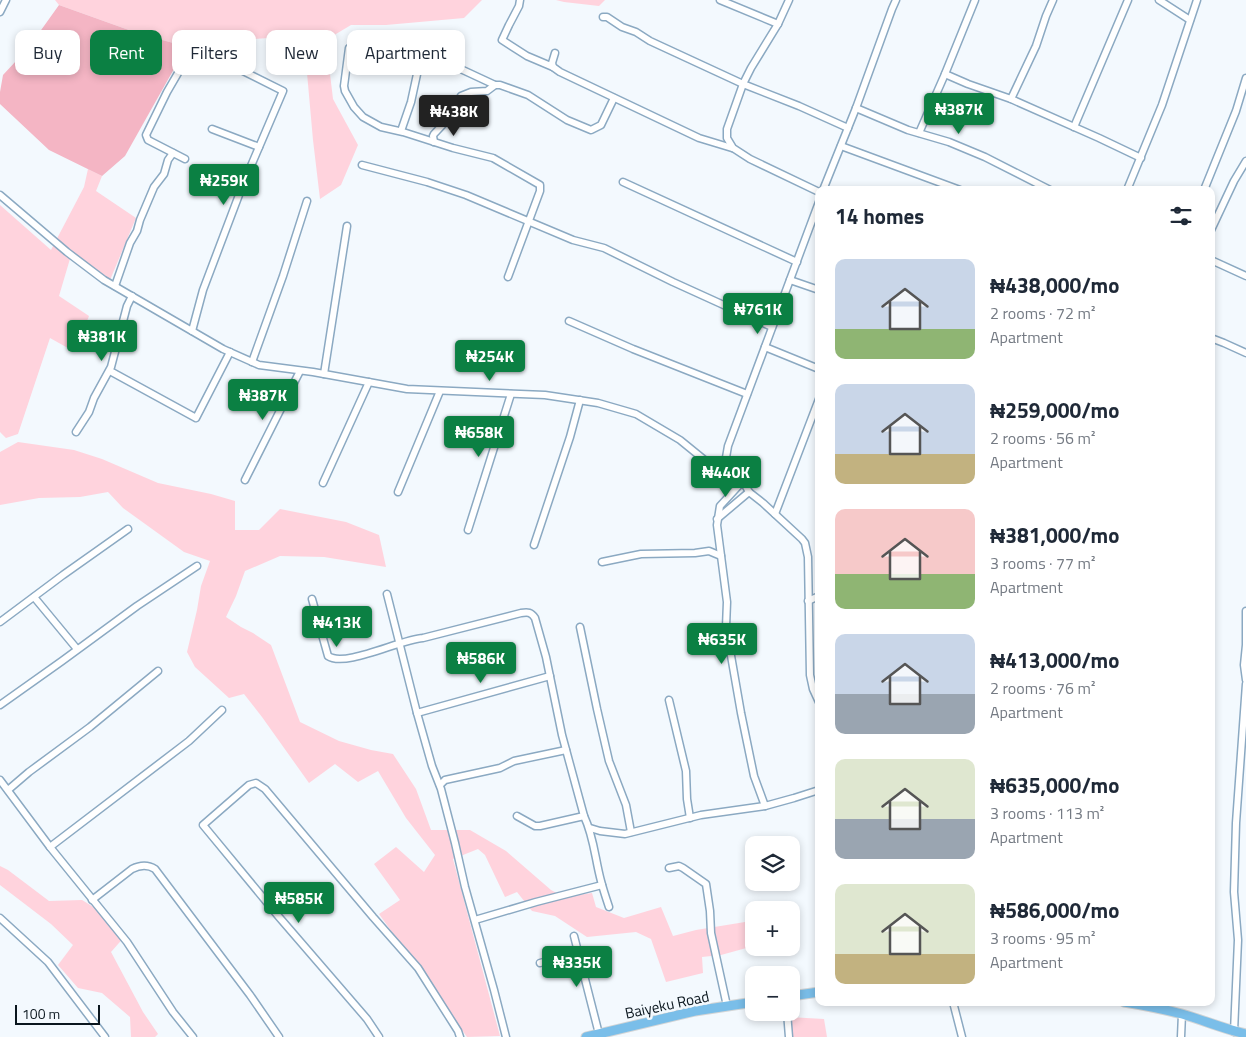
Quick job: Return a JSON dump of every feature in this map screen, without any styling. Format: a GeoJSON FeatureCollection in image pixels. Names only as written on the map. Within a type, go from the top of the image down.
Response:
{"type":"FeatureCollection","features":[{"type":"Feature","properties":{"kind":"main road"},"geometry":{"type":"LineString","coordinates":[[800,995],[815,993]]}},
{"type":"Feature","properties":{"kind":"main road","name":"Baiyeku Road"},"geometry":{"type":"LineString","coordinates":[[586,1037],[695,1011],[745,1003]]}},
{"type":"Feature","properties":{"kind":"main road"},"geometry":{"type":"LineString","coordinates":[[1158,1006],[1234,1032],[1246,1034]]}},
{"type":"Feature","properties":{"kind":"street"},"geometry":{"type":"LineString","coordinates":[[0,12],[6,0]]}},
{"type":"Feature","properties":{"kind":"street"},"geometry":{"type":"LineString","coordinates":[[520,0],[519,6],[502,40],[527,56],[653,117],[699,138],[732,148],[750,159],[815,190]]}},
{"type":"Feature","properties":{"kind":"street"},"geometry":{"type":"LineString","coordinates":[[720,0],[778,24]]}},
{"type":"Feature","properties":{"kind":"street"},"geometry":{"type":"LineString","coordinates":[[732,148],[726,138],[727,129],[743,84],[750,68],[778,24],[789,0]]}},
{"type":"Feature","properties":{"kind":"street"},"geometry":{"type":"LineString","coordinates":[[825,186],[896,0]]}},
{"type":"Feature","properties":{"kind":"street"},"geometry":{"type":"LineString","coordinates":[[919,133],[946,74],[975,0]]}},
{"type":"Feature","properties":{"kind":"street"},"geometry":{"type":"LineString","coordinates":[[1011,99],[1038,40],[1053,0]]}},
{"type":"Feature","properties":{"kind":"street"},"geometry":{"type":"LineString","coordinates":[[1074,127],[1128,0]]}},
{"type":"Feature","properties":{"kind":"street"},"geometry":{"type":"LineString","coordinates":[[1159,0],[1190,20]]}},
{"type":"Feature","properties":{"kind":"street"},"geometry":{"type":"LineString","coordinates":[[1129,186],[1162,105],[1197,0]]}},
{"type":"Feature","properties":{"kind":"street"},"geometry":{"type":"LineString","coordinates":[[604,17],[636,32],[650,41],[743,84],[848,128]]}},
{"type":"Feature","properties":{"kind":"street"},"geometry":{"type":"LineString","coordinates":[[553,67],[552,63],[555,53]]}},
{"type":"Feature","properties":{"kind":"street"},"geometry":{"type":"LineString","coordinates":[[347,63],[345,91],[354,107],[363,117],[381,127],[493,158],[540,185],[540,191],[508,277]]}},
{"type":"Feature","properties":{"kind":"street"},"geometry":{"type":"LineString","coordinates":[[465,71],[495,85],[528,95],[567,120],[591,130],[601,125],[614,98]]}},
{"type":"Feature","properties":{"kind":"street"},"geometry":{"type":"LineString","coordinates":[[946,74],[1011,99],[1141,158]]}},
{"type":"Feature","properties":{"kind":"street"},"geometry":{"type":"LineString","coordinates":[[177,75],[146,135],[148,140],[185,159]]}},
{"type":"Feature","properties":{"kind":"street"},"geometry":{"type":"LineString","coordinates":[[192,331],[203,290],[242,186],[283,91],[252,75]]}},
{"type":"Feature","properties":{"kind":"street"},"geometry":{"type":"LineString","coordinates":[[400,131],[411,102],[417,75]]}},
{"type":"Feature","properties":{"kind":"street"},"geometry":{"type":"LineString","coordinates":[[1206,186],[1236,111],[1246,78]]}},
{"type":"Feature","properties":{"kind":"street"},"geometry":{"type":"LineString","coordinates":[[434,142],[434,134],[452,115],[461,96],[471,92],[487,91],[495,85]]}},
{"type":"Feature","properties":{"kind":"street"},"geometry":{"type":"LineString","coordinates":[[856,108],[903,128],[949,142],[985,157],[1042,186]]}},
{"type":"Feature","properties":{"kind":"street"},"geometry":{"type":"LineString","coordinates":[[212,129],[259,147]]}},
{"type":"Feature","properties":{"kind":"street"},"geometry":{"type":"LineString","coordinates":[[841,146],[949,186]]}},
{"type":"Feature","properties":{"kind":"street"},"geometry":{"type":"LineString","coordinates":[[115,286],[130,243],[137,231],[154,187],[164,174],[168,160],[173,153]]}},
{"type":"Feature","properties":{"kind":"street"},"geometry":{"type":"LineString","coordinates":[[1215,222],[1246,161]]}},
{"type":"Feature","properties":{"kind":"street"},"geometry":{"type":"LineString","coordinates":[[362,165],[427,182],[573,240],[604,248],[772,327]]}},
{"type":"Feature","properties":{"kind":"street"},"geometry":{"type":"LineString","coordinates":[[623,182],[797,262]]}},
{"type":"Feature","properties":{"kind":"street"},"geometry":{"type":"LineString","coordinates":[[0,196],[104,280],[230,352],[259,365],[324,374],[406,389],[545,395],[598,403],[636,414],[680,440],[724,475],[743,481],[749,492],[805,543],[808,557],[810,674],[815,693]]}},
{"type":"Feature","properties":{"kind":"street"},"geometry":{"type":"LineString","coordinates":[[252,362],[283,276],[306,201]]}},
{"type":"Feature","properties":{"kind":"street"},"geometry":{"type":"LineString","coordinates":[[724,475],[728,446],[764,347],[815,218]]}},
{"type":"Feature","properties":{"kind":"street"},"geometry":{"type":"LineString","coordinates":[[324,374],[347,226]]}},
{"type":"Feature","properties":{"kind":"street"},"geometry":{"type":"LineString","coordinates":[[1215,262],[1246,276]]}},
{"type":"Feature","properties":{"kind":"street"},"geometry":{"type":"LineString","coordinates":[[790,280],[815,289]]}},
{"type":"Feature","properties":{"kind":"street"},"geometry":{"type":"LineString","coordinates":[[76,432],[89,412],[94,398],[110,371],[115,358],[127,306],[132,296]]}},
{"type":"Feature","properties":{"kind":"street"},"geometry":{"type":"LineString","coordinates":[[570,321],[633,349],[747,394]]}},
{"type":"Feature","properties":{"kind":"street"},"geometry":{"type":"LineString","coordinates":[[1215,340],[1246,353]]}},
{"type":"Feature","properties":{"kind":"street"},"geometry":{"type":"LineString","coordinates":[[764,347],[815,367]]}},
{"type":"Feature","properties":{"kind":"street"},"geometry":{"type":"LineString","coordinates":[[110,371],[196,418],[230,352]]}},
{"type":"Feature","properties":{"kind":"street"},"geometry":{"type":"LineString","coordinates":[[245,480],[300,371]]}},
{"type":"Feature","properties":{"kind":"street"},"geometry":{"type":"LineString","coordinates":[[323,483],[369,382]]}},
{"type":"Feature","properties":{"kind":"street"},"geometry":{"type":"LineString","coordinates":[[398,492],[440,391]]}},
{"type":"Feature","properties":{"kind":"street"},"geometry":{"type":"LineString","coordinates":[[468,530],[511,394]]}},
{"type":"Feature","properties":{"kind":"street"},"geometry":{"type":"LineString","coordinates":[[534,545],[570,437],[580,400]]}},
{"type":"Feature","properties":{"kind":"street"},"geometry":{"type":"LineString","coordinates":[[775,514],[815,410]]}},
{"type":"Feature","properties":{"kind":"street"},"geometry":{"type":"LineString","coordinates":[[743,481],[720,506],[717,525],[727,602],[726,627],[740,713],[754,776],[764,806]]}},
{"type":"Feature","properties":{"kind":"street"},"geometry":{"type":"LineString","coordinates":[[717,519],[749,492]]}},
{"type":"Feature","properties":{"kind":"street"},"geometry":{"type":"LineString","coordinates":[[0,622],[128,529]]}},
{"type":"Feature","properties":{"kind":"street"},"geometry":{"type":"LineString","coordinates":[[709,551],[719,542]]}},
{"type":"Feature","properties":{"kind":"street"},"geometry":{"type":"LineString","coordinates":[[602,562],[641,554],[709,551],[721,556]]}},
{"type":"Feature","properties":{"kind":"street"},"geometry":{"type":"LineString","coordinates":[[0,705],[136,606],[197,566]]}},
{"type":"Feature","properties":{"kind":"street"},"geometry":{"type":"LineString","coordinates":[[387,594],[432,766],[436,777],[442,783],[465,887],[506,1037]]}},
{"type":"Feature","properties":{"kind":"street"},"geometry":{"type":"LineString","coordinates":[[34,597],[77,649]]}},
{"type":"Feature","properties":{"kind":"street"},"geometry":{"type":"LineString","coordinates":[[808,601],[815,598]]}},
{"type":"Feature","properties":{"kind":"street"},"geometry":{"type":"LineString","coordinates":[[312,599],[328,656],[344,660],[391,647],[400,647],[418,638],[528,612],[533,614],[550,676],[566,750],[584,816],[590,828],[602,885],[609,907]]}},
{"type":"Feature","properties":{"kind":"street"},"geometry":{"type":"LineString","coordinates":[[1234,1032],[1238,940],[1234,892],[1236,822],[1246,682],[1244,665],[1246,611]]}},
{"type":"Feature","properties":{"kind":"street"},"geometry":{"type":"LineString","coordinates":[[580,627],[596,709],[607,752],[626,805],[631,832]]}},
{"type":"Feature","properties":{"kind":"street"},"geometry":{"type":"LineString","coordinates":[[8,790],[90,727],[158,671]]}},
{"type":"Feature","properties":{"kind":"street"},"geometry":{"type":"LineString","coordinates":[[417,713],[550,676]]}},
{"type":"Feature","properties":{"kind":"street"},"geometry":{"type":"LineString","coordinates":[[669,700],[686,771],[690,818]]}},
{"type":"Feature","properties":{"kind":"street"},"geometry":{"type":"LineString","coordinates":[[50,847],[190,741],[222,710]]}},
{"type":"Feature","properties":{"kind":"street"},"geometry":{"type":"LineString","coordinates":[[442,783],[500,768],[514,761],[566,750]]}},
{"type":"Feature","properties":{"kind":"street"},"geometry":{"type":"LineString","coordinates":[[0,780],[50,847],[127,942],[173,1012],[193,1037]]}},
{"type":"Feature","properties":{"kind":"street"},"geometry":{"type":"LineString","coordinates":[[379,1037],[367,1019],[203,825],[248,785],[256,783],[265,789],[418,968],[460,1037]]}},
{"type":"Feature","properties":{"kind":"street"},"geometry":{"type":"LineString","coordinates":[[590,828],[619,834],[701,815],[764,806],[815,791]]}},
{"type":"Feature","properties":{"kind":"street"},"geometry":{"type":"LineString","coordinates":[[517,816],[535,826],[540,826],[584,816]]}},
{"type":"Feature","properties":{"kind":"street"},"geometry":{"type":"LineString","coordinates":[[92,900],[132,869],[139,866],[151,866],[250,994],[279,1037]]}},
{"type":"Feature","properties":{"kind":"street"},"geometry":{"type":"LineString","coordinates":[[669,868],[679,866],[706,884],[712,939],[727,1006]]}},
{"type":"Feature","properties":{"kind":"street"},"geometry":{"type":"LineString","coordinates":[[474,920],[602,885]]}},
{"type":"Feature","properties":{"kind":"street"},"geometry":{"type":"LineString","coordinates":[[0,918],[48,962],[105,1037]]}},
{"type":"Feature","properties":{"kind":"street"},"geometry":{"type":"LineString","coordinates":[[574,936],[599,1034]]}},
{"type":"Feature","properties":{"kind":"street"},"geometry":{"type":"LineString","coordinates":[[540,963],[578,953]]}},
{"type":"Feature","properties":{"kind":"street"},"geometry":{"type":"LineString","coordinates":[[954,1006],[962,1037]]}},
{"type":"Feature","properties":{"kind":"street"},"geometry":{"type":"LineString","coordinates":[[1181,1037],[1182,1014]]}},
{"type":"Feature","properties":{"kind":"street"},"geometry":{"type":"LineString","coordinates":[[788,1021],[789,1037]]}},
{"type":"Feature","properties":{"kind":"shaded area"},"geometry":{"type":"Polygon","coordinates":[[[55,0],[482,0],[464,18],[386,25],[351,25],[337,33],[337,30],[266,30],[266,38],[256,39],[256,30],[172,30],[172,43],[162,40],[162,30],[129,30],[59,5],[55,0]]]}},
{"type":"Feature","properties":{"kind":"shaded area"},"geometry":{"type":"Polygon","coordinates":[[[556,0],[605,0],[599,6],[556,0]]]}},
{"type":"Feature","properties":{"kind":"shaded area"},"geometry":{"type":"Polygon","coordinates":[[[59,5],[129,30],[90,30],[90,75],[162,75],[162,40],[172,43],[172,72],[125,156],[102,176],[49,150],[0,104],[3,75],[15,62],[15,75],[80,75],[80,30],[41,30],[59,5]]]}},
{"type":"Feature","properties":{"kind":"shaded area"},"geometry":{"type":"Polygon","coordinates":[[[307,75],[330,75],[333,99],[358,145],[341,185],[320,199],[307,75]]]}},
{"type":"Feature","properties":{"kind":"shaded area"},"geometry":{"type":"Polygon","coordinates":[[[88,169],[102,176],[96,191],[136,218],[110,280],[72,252],[59,296],[89,316],[75,352],[50,338],[18,434],[6,438],[0,432],[0,205],[51,250],[84,187],[88,169]]]}},
{"type":"Feature","properties":{"kind":"shaded area"},"geometry":{"type":"Polygon","coordinates":[[[18,442],[74,450],[102,459],[158,483],[235,501],[235,530],[259,530],[280,509],[346,522],[379,535],[386,567],[324,557],[280,556],[245,571],[226,617],[271,645],[300,722],[339,741],[393,754],[416,789],[431,830],[470,830],[506,851],[551,890],[564,897],[592,893],[596,907],[624,918],[661,907],[673,936],[745,922],[745,948],[721,955],[702,957],[703,973],[666,982],[651,939],[636,932],[587,937],[555,916],[532,911],[517,892],[505,897],[485,855],[478,849],[453,859],[500,1036],[467,1037],[379,914],[400,900],[374,864],[396,847],[424,872],[435,855],[406,818],[378,771],[358,782],[335,764],[309,783],[244,694],[229,698],[195,667],[187,652],[201,586],[210,561],[184,552],[123,508],[108,492],[80,497],[39,498],[0,505],[0,452],[18,442]]]}},
{"type":"Feature","properties":{"kind":"shaded area"},"geometry":{"type":"Polygon","coordinates":[[[0,866],[49,901],[82,900],[108,916],[126,935],[111,952],[143,1012],[158,1034],[155,1037],[131,1037],[130,1017],[102,993],[78,988],[58,965],[73,945],[51,924],[0,885],[0,866]]]}},
{"type":"Feature","properties":{"kind":"shaded area"},"geometry":{"type":"Polygon","coordinates":[[[800,1018],[824,1019],[827,1037],[791,1037],[789,1021],[800,1021],[800,1018]]]}}]}
